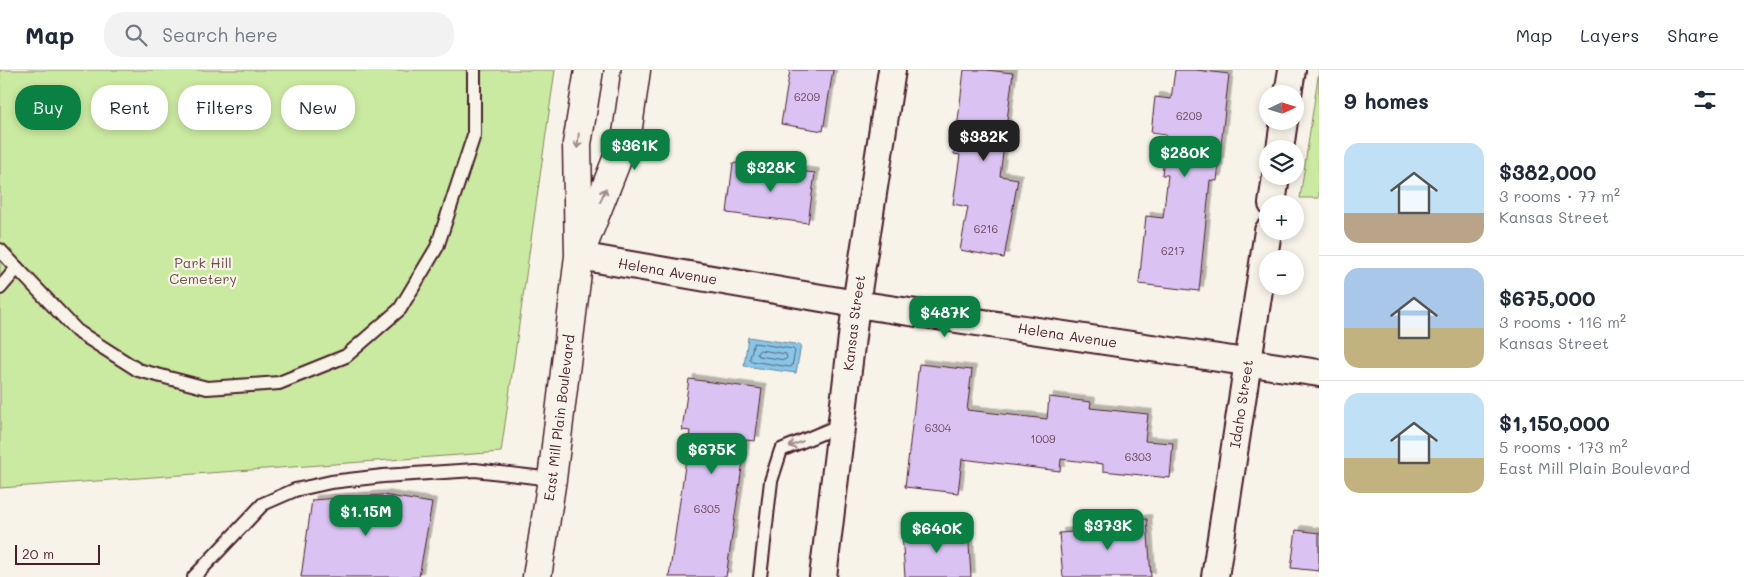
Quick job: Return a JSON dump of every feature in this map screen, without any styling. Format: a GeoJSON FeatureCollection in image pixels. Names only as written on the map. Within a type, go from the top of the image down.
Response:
{"type":"FeatureCollection","features":[{"type":"Feature","properties":{"kind":"main road","name":"East Mill Plain Boulevard"},"geometry":{"type":"LineString","coordinates":[[537,577],[552,479],[579,256],[578,144],[589,70]]}},
{"type":"Feature","properties":{"kind":"main road","name":"East Mill Plain Boulevard"},"geometry":{"type":"LineString","coordinates":[[579,256],[626,134],[636,70]]}},
{"type":"Feature","properties":{"kind":"street","name":"Kansas Street"},"geometry":{"type":"LineString","coordinates":[[823,577],[856,304],[892,70]]}},
{"type":"Feature","properties":{"kind":"street"},"geometry":{"type":"LineString","coordinates":[[1290,85],[1292,70]]}},
{"type":"Feature","properties":{"kind":"street","name":"Idaho Street"},"geometry":{"type":"LineString","coordinates":[[1215,577],[1267,240]]}},
{"type":"Feature","properties":{"kind":"street","name":"Helena Avenue"},"geometry":{"type":"LineString","coordinates":[[579,256],[856,304],[1319,373]]}},
{"type":"Feature","properties":{"kind":"lane"},"geometry":{"type":"LineString","coordinates":[[0,250],[77,331],[138,370],[207,388],[279,384],[346,356],[400,309],[437,247],[474,135],[474,70]]}},
{"type":"Feature","properties":{"kind":"lane"},"geometry":{"type":"LineString","coordinates":[[0,288],[16,268]]}},
{"type":"Feature","properties":{"kind":"lane"},"geometry":{"type":"LineString","coordinates":[[760,577],[771,481],[780,450],[841,425]]}},
{"type":"Feature","properties":{"kind":"lane"},"geometry":{"type":"LineString","coordinates":[[194,577],[263,504],[295,490],[331,482],[384,476],[475,470],[552,479]]}},
{"type":"Feature","properties":{"kind":"green space","name":"Park Hill Cemetery"},"geometry":{"type":"Polygon","coordinates":[[[0,70],[555,70],[501,452],[0,488],[0,70]]]}},
{"type":"Feature","properties":{"kind":"green space"},"geometry":{"type":"Polygon","coordinates":[[[1319,70],[1319,198],[1304,198],[1304,195],[1300,195],[1302,185],[1304,185],[1304,171],[1319,70]]]}},
{"type":"Feature","properties":{"kind":"water"},"geometry":{"type":"Polygon","coordinates":[[[748,337],[801,345],[796,373],[744,366],[748,337]]]}},
{"type":"Feature","properties":{"kind":"building"},"geometry":{"type":"Polygon","coordinates":[[[790,70],[833,70],[823,131],[781,124],[790,70]]]}},
{"type":"Feature","properties":{"kind":"building"},"geometry":{"type":"Polygon","coordinates":[[[964,70],[1013,73],[1000,176],[1018,179],[1004,258],[960,250],[968,207],[953,204],[960,155],[954,154],[964,70]]]}},
{"type":"Feature","properties":{"kind":"building"},"geometry":{"type":"Polygon","coordinates":[[[1175,70],[1196,70],[1229,74],[1217,181],[1210,180],[1199,291],[1139,284],[1146,216],[1163,218],[1168,175],[1162,175],[1166,135],[1151,133],[1155,97],[1171,99],[1175,70]]]}},
{"type":"Feature","properties":{"kind":"building"},"geometry":{"type":"Polygon","coordinates":[[[733,163],[815,173],[808,223],[727,213],[733,163]]]}},
{"type":"Feature","properties":{"kind":"building"},"geometry":{"type":"Polygon","coordinates":[[[919,364],[972,370],[967,410],[1047,419],[1049,397],[1091,402],[1090,408],[1148,414],[1145,441],[1173,443],[1170,478],[1103,471],[1103,464],[1061,459],[1060,471],[962,459],[958,493],[905,487],[919,364]]]}},
{"type":"Feature","properties":{"kind":"building"},"geometry":{"type":"Polygon","coordinates":[[[689,379],[762,389],[755,441],[746,440],[726,577],[669,577],[690,431],[682,430],[689,379]]]}},
{"type":"Feature","properties":{"kind":"building"},"geometry":{"type":"Polygon","coordinates":[[[383,495],[432,503],[419,577],[301,577],[312,500],[383,495]]]}},
{"type":"Feature","properties":{"kind":"building"},"geometry":{"type":"Polygon","coordinates":[[[1147,519],[1151,577],[1063,577],[1059,533],[1103,530],[1102,522],[1147,519]]]}},
{"type":"Feature","properties":{"kind":"building"},"geometry":{"type":"Polygon","coordinates":[[[968,528],[971,577],[905,577],[902,533],[968,528]]]}},
{"type":"Feature","properties":{"kind":"building"},"geometry":{"type":"Polygon","coordinates":[[[1296,530],[1319,533],[1319,571],[1291,568],[1296,530]]]}}]}
